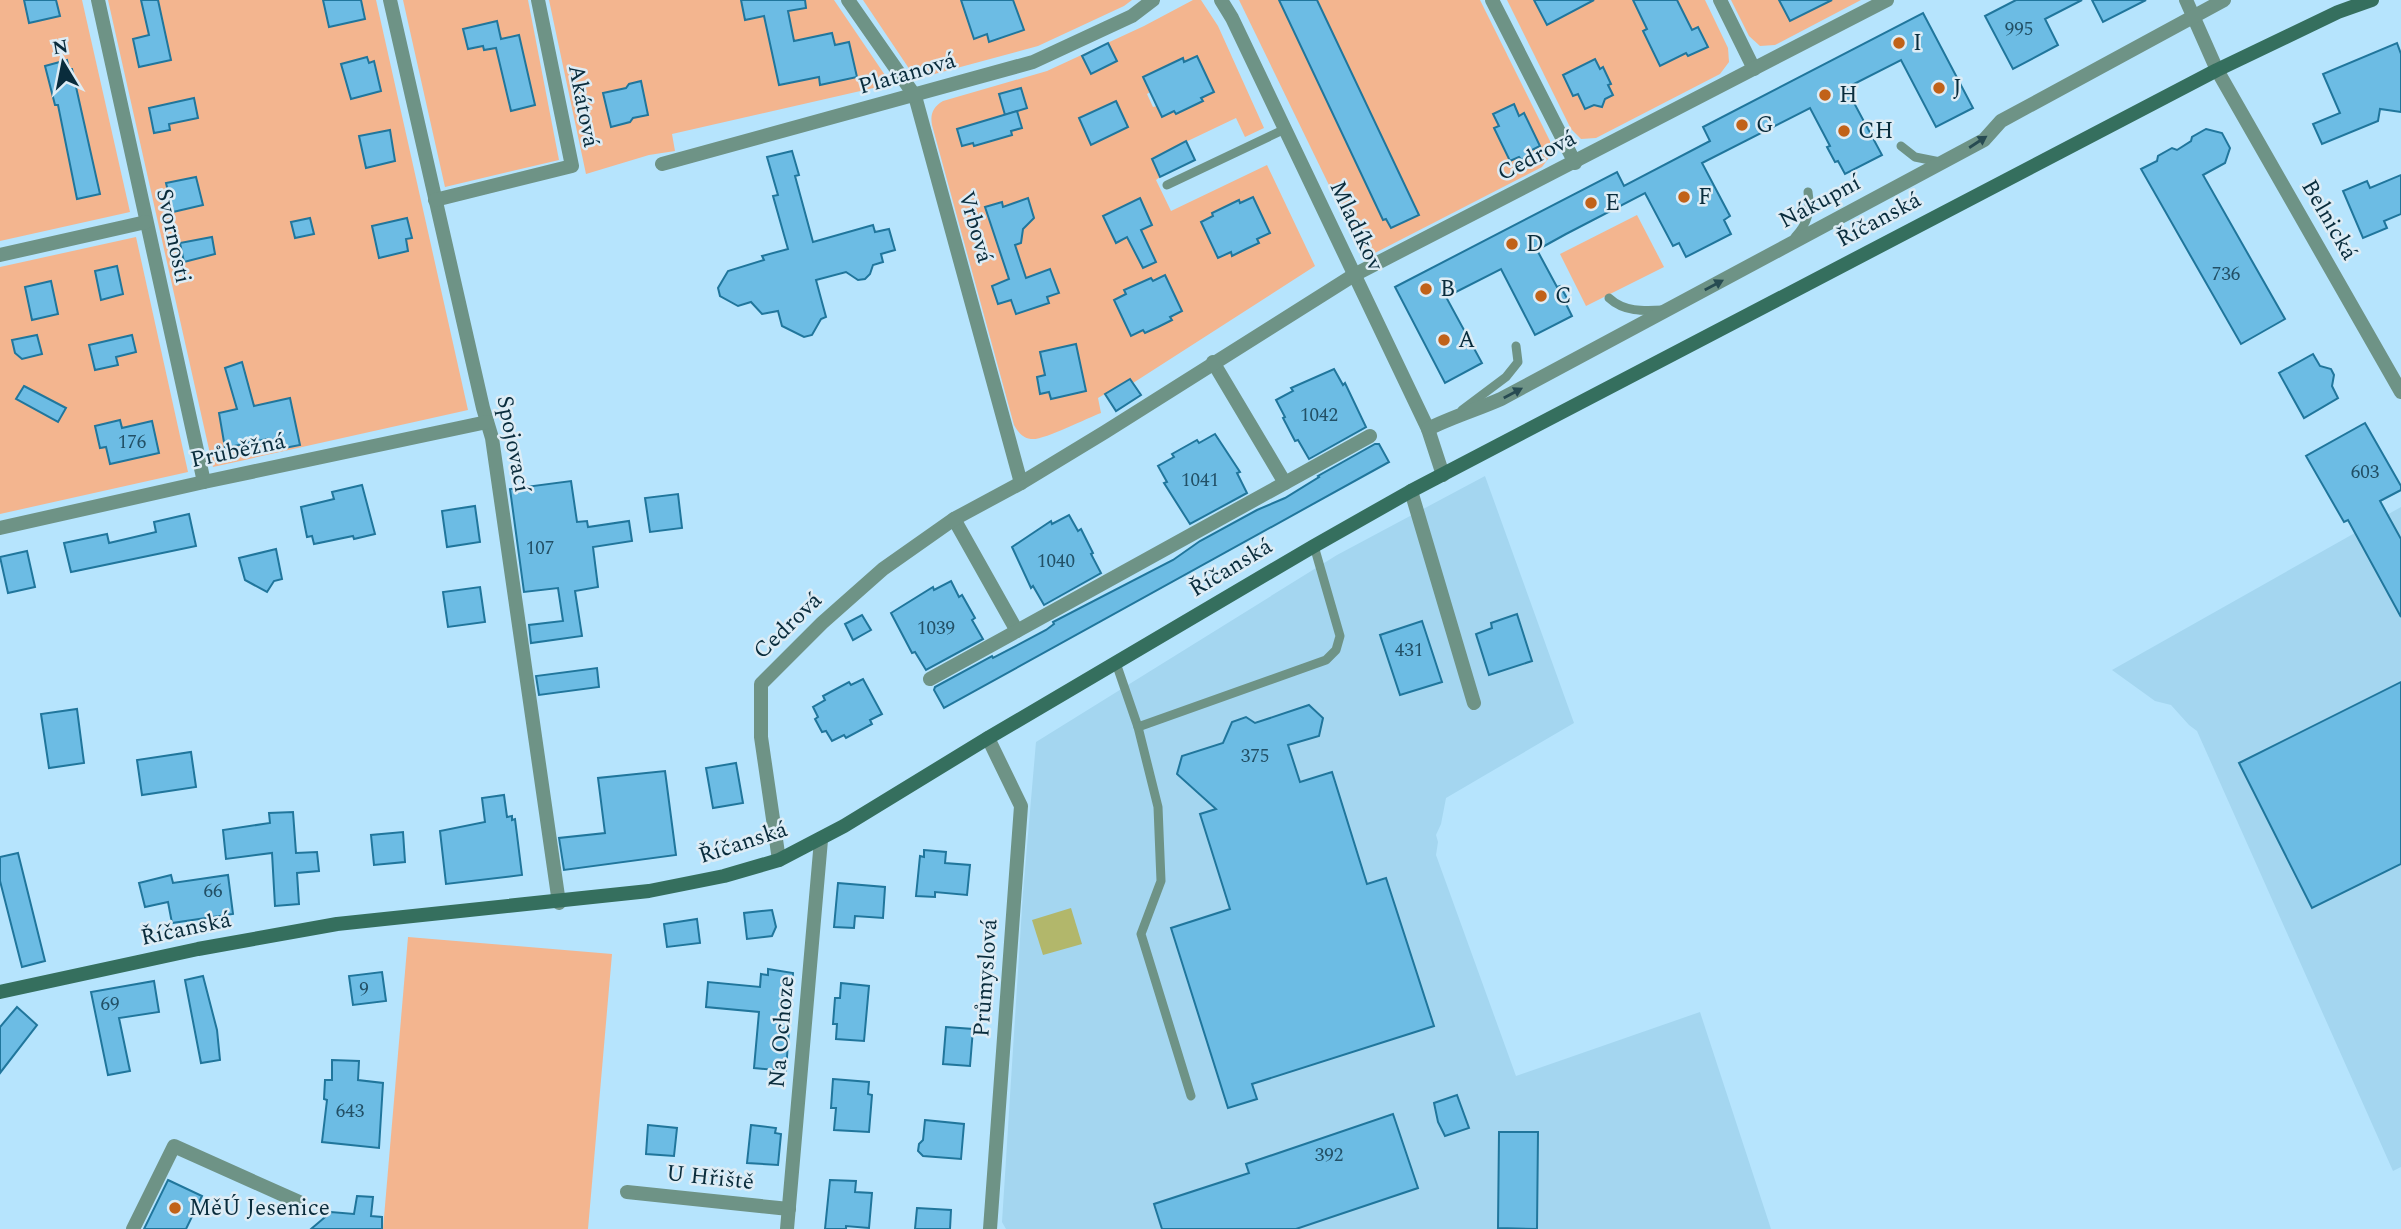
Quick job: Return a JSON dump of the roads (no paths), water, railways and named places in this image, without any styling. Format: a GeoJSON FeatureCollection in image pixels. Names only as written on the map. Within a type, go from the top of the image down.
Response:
{"type":"FeatureCollection","features":[{"type":"Feature","properties":{"kind":"main road","name":"Říčanská"},"geometry":{"type":"LineString","coordinates":[[0,992],[198,949],[337,925],[559,903],[649,891],[724,876],[779,860],[821,840],[988,738],[1412,491],[2217,70],[2338,12],[2372,0]]}},
{"type":"Feature","properties":{"kind":"street","name":"Svornosti"},"geometry":{"type":"LineString","coordinates":[[98,0],[204,482]]}},
{"type":"Feature","properties":{"kind":"street","name":"Spojovací"},"geometry":{"type":"LineString","coordinates":[[390,0],[492,438],[559,903]]}},
{"type":"Feature","properties":{"kind":"street","name":"Akátová"},"geometry":{"type":"LineString","coordinates":[[435,200],[572,166],[538,0]]}},
{"type":"Feature","properties":{"kind":"street","name":"Vrbová"},"geometry":{"type":"LineString","coordinates":[[848,0],[915,96],[1021,483]]}},
{"type":"Feature","properties":{"kind":"street","name":"Platanová"},"geometry":{"type":"LineString","coordinates":[[662,164],[1033,62],[1132,16],[1153,0]]}},
{"type":"Feature","properties":{"kind":"street","name":"Mladíkov"},"geometry":{"type":"LineString","coordinates":[[1221,0],[1428,429],[1443,475]]}},
{"type":"Feature","properties":{"kind":"street"},"geometry":{"type":"LineString","coordinates":[[1492,0],[1575,163]]}},
{"type":"Feature","properties":{"kind":"street"},"geometry":{"type":"LineString","coordinates":[[1720,0],[1754,69]]}},
{"type":"Feature","properties":{"kind":"street","name":"Cedrová"},"geometry":{"type":"LineString","coordinates":[[779,860],[761,737],[761,684],[822,623],[883,569],[954,519],[1021,483],[1354,275],[1887,0]]}},
{"type":"Feature","properties":{"kind":"street","name":"Belnická"},"geometry":{"type":"LineString","coordinates":[[2186,0],[2217,70],[2401,392]]}},
{"type":"Feature","properties":{"kind":"street","name":"Nákupní"},"geometry":{"type":"LineString","coordinates":[[1428,429],[1501,399],[1984,140],[2001,121],[2224,0]]}},
{"type":"Feature","properties":{"kind":"street"},"geometry":{"type":"LineString","coordinates":[[0,255],[146,222]]}},
{"type":"Feature","properties":{"kind":"street"},"geometry":{"type":"LineString","coordinates":[[1213,362],[1285,483]]}},
{"type":"Feature","properties":{"kind":"street","name":"Průběžná"},"geometry":{"type":"LineString","coordinates":[[0,528],[487,422]]}},
{"type":"Feature","properties":{"kind":"street"},"geometry":{"type":"LineString","coordinates":[[930,680],[1370,436]]}},
{"type":"Feature","properties":{"kind":"street"},"geometry":{"type":"LineString","coordinates":[[1412,491],[1474,703]]}},
{"type":"Feature","properties":{"kind":"street"},"geometry":{"type":"LineString","coordinates":[[954,519],[1017,631]]}},
{"type":"Feature","properties":{"kind":"street","name":"Průmyslová"},"geometry":{"type":"LineString","coordinates":[[988,738],[1021,806],[990,1229]]}},
{"type":"Feature","properties":{"kind":"street","name":"Na Ochoze"},"geometry":{"type":"LineString","coordinates":[[787,1229],[821,840]]}},
{"type":"Feature","properties":{"kind":"street"},"geometry":{"type":"LineString","coordinates":[[133,1229],[173,1146],[299,1202]]}},
{"type":"Feature","properties":{"kind":"street","name":"U Hřiště"},"geometry":{"type":"LineString","coordinates":[[627,1192],[789,1209]]}},
{"type":"Feature","properties":{"kind":"lane"},"geometry":{"type":"LineString","coordinates":[[1167,185],[1285,129]]}},
{"type":"Feature","properties":{"kind":"lane"},"geometry":{"type":"LineString","coordinates":[[1901,146],[1915,157],[1944,161]]}},
{"type":"Feature","properties":{"kind":"lane"},"geometry":{"type":"LineString","coordinates":[[1786,246],[1805,226],[1811,208],[1808,192]]}},
{"type":"Feature","properties":{"kind":"lane"},"geometry":{"type":"LineString","coordinates":[[1609,298],[1619,307],[1648,311],[1668,310]]}},
{"type":"Feature","properties":{"kind":"lane"},"geometry":{"type":"LineString","coordinates":[[1455,416],[1506,377],[1518,362],[1516,346]]}},
{"type":"Feature","properties":{"kind":"lane"},"geometry":{"type":"LineString","coordinates":[[1138,727],[1326,660],[1336,650],[1340,636],[1314,546]]}},
{"type":"Feature","properties":{"kind":"lane"},"geometry":{"type":"LineString","coordinates":[[1116,663],[1138,727],[1158,807],[1161,881],[1141,934],[1191,1096]]}},
{"type":"Feature","properties":{"kind":"place","name":"I"},"geometry":{"type":"Point","coordinates":[1899,43]}},
{"type":"Feature","properties":{"kind":"place","name":"J"},"geometry":{"type":"Point","coordinates":[1939,88]}},
{"type":"Feature","properties":{"kind":"place","name":"H"},"geometry":{"type":"Point","coordinates":[1825,95]}},
{"type":"Feature","properties":{"kind":"place","name":"G"},"geometry":{"type":"Point","coordinates":[1742,125]}},
{"type":"Feature","properties":{"kind":"place","name":"CH"},"geometry":{"type":"Point","coordinates":[1844,131]}},
{"type":"Feature","properties":{"kind":"place","name":"F"},"geometry":{"type":"Point","coordinates":[1684,197]}},
{"type":"Feature","properties":{"kind":"place","name":"E"},"geometry":{"type":"Point","coordinates":[1591,203]}},
{"type":"Feature","properties":{"kind":"place","name":"D"},"geometry":{"type":"Point","coordinates":[1512,244]}},
{"type":"Feature","properties":{"kind":"place","name":"B"},"geometry":{"type":"Point","coordinates":[1426,289]}},
{"type":"Feature","properties":{"kind":"place","name":"C"},"geometry":{"type":"Point","coordinates":[1541,296]}},
{"type":"Feature","properties":{"kind":"place","name":"A"},"geometry":{"type":"Point","coordinates":[1444,340]}},
{"type":"Feature","properties":{"kind":"place","name":"MěÚ Jesenice"},"geometry":{"type":"Point","coordinates":[175,1208]}}]}
